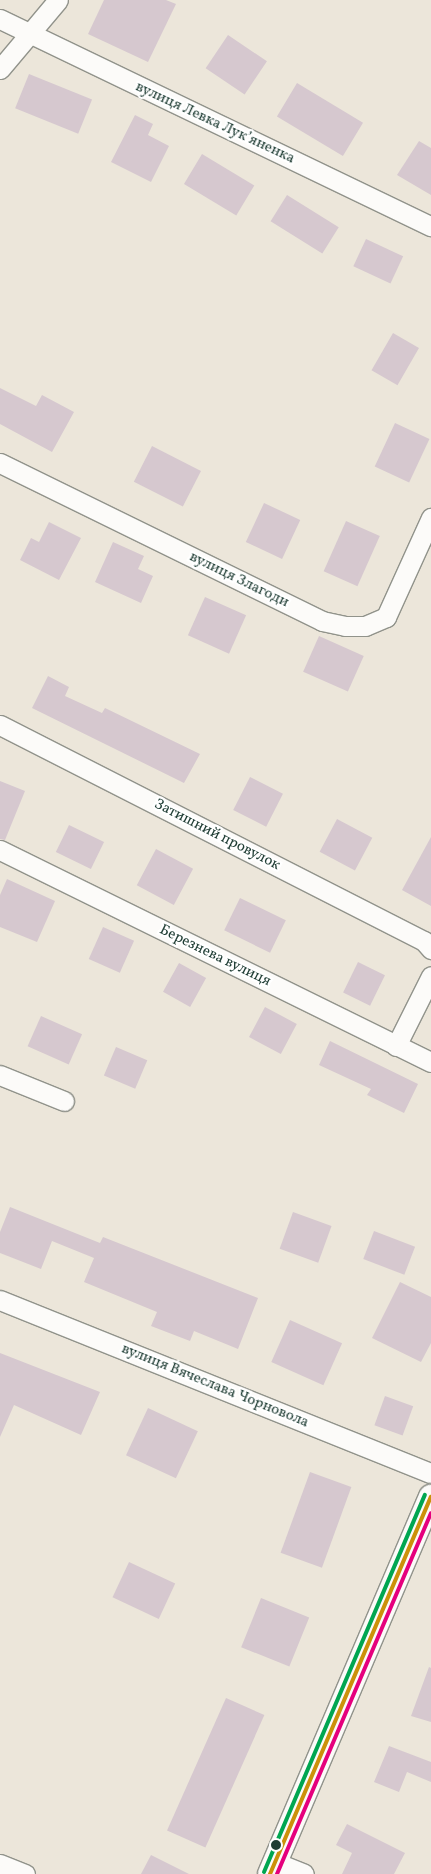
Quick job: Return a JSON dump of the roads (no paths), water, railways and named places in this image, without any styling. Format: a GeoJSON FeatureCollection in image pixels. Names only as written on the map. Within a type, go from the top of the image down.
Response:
{"type":"FeatureCollection","features":[{"type":"Feature","properties":{"kind":"street"},"geometry":{"type":"LineString","coordinates":[[0,69],[58,0]]}},
{"type":"Feature","properties":{"kind":"street","name":"вулиця Левка Лукʼяненка"},"geometry":{"type":"LineString","coordinates":[[0,20],[431,226]]}},
{"type":"Feature","properties":{"kind":"street","name":"вулиця Злагоди"},"geometry":{"type":"LineString","coordinates":[[0,463],[322,621],[345,626],[366,626],[386,617],[431,518]]}},
{"type":"Feature","properties":{"kind":"street","name":"Затишний провулок"},"geometry":{"type":"LineString","coordinates":[[0,725],[424,941],[431,949]]}},
{"type":"Feature","properties":{"kind":"street","name":"Березнева вулиця"},"geometry":{"type":"LineString","coordinates":[[0,850],[431,1062]]}},
{"type":"Feature","properties":{"kind":"street"},"geometry":{"type":"LineString","coordinates":[[396,1046],[431,976]]}},
{"type":"Feature","properties":{"kind":"street"},"geometry":{"type":"LineString","coordinates":[[0,1075],[64,1101]]}},
{"type":"Feature","properties":{"kind":"street","name":"вулиця Вячеслава Чорновола"},"geometry":{"type":"LineString","coordinates":[[0,1300],[431,1473]]}},
{"type":"Feature","properties":{"kind":"street"},"geometry":{"type":"LineString","coordinates":[[304,1874],[273,1868],[431,1497]]}},
{"type":"Feature","properties":{"kind":"street"},"geometry":{"type":"LineString","coordinates":[[0,1864],[25,1874]]}}]}
